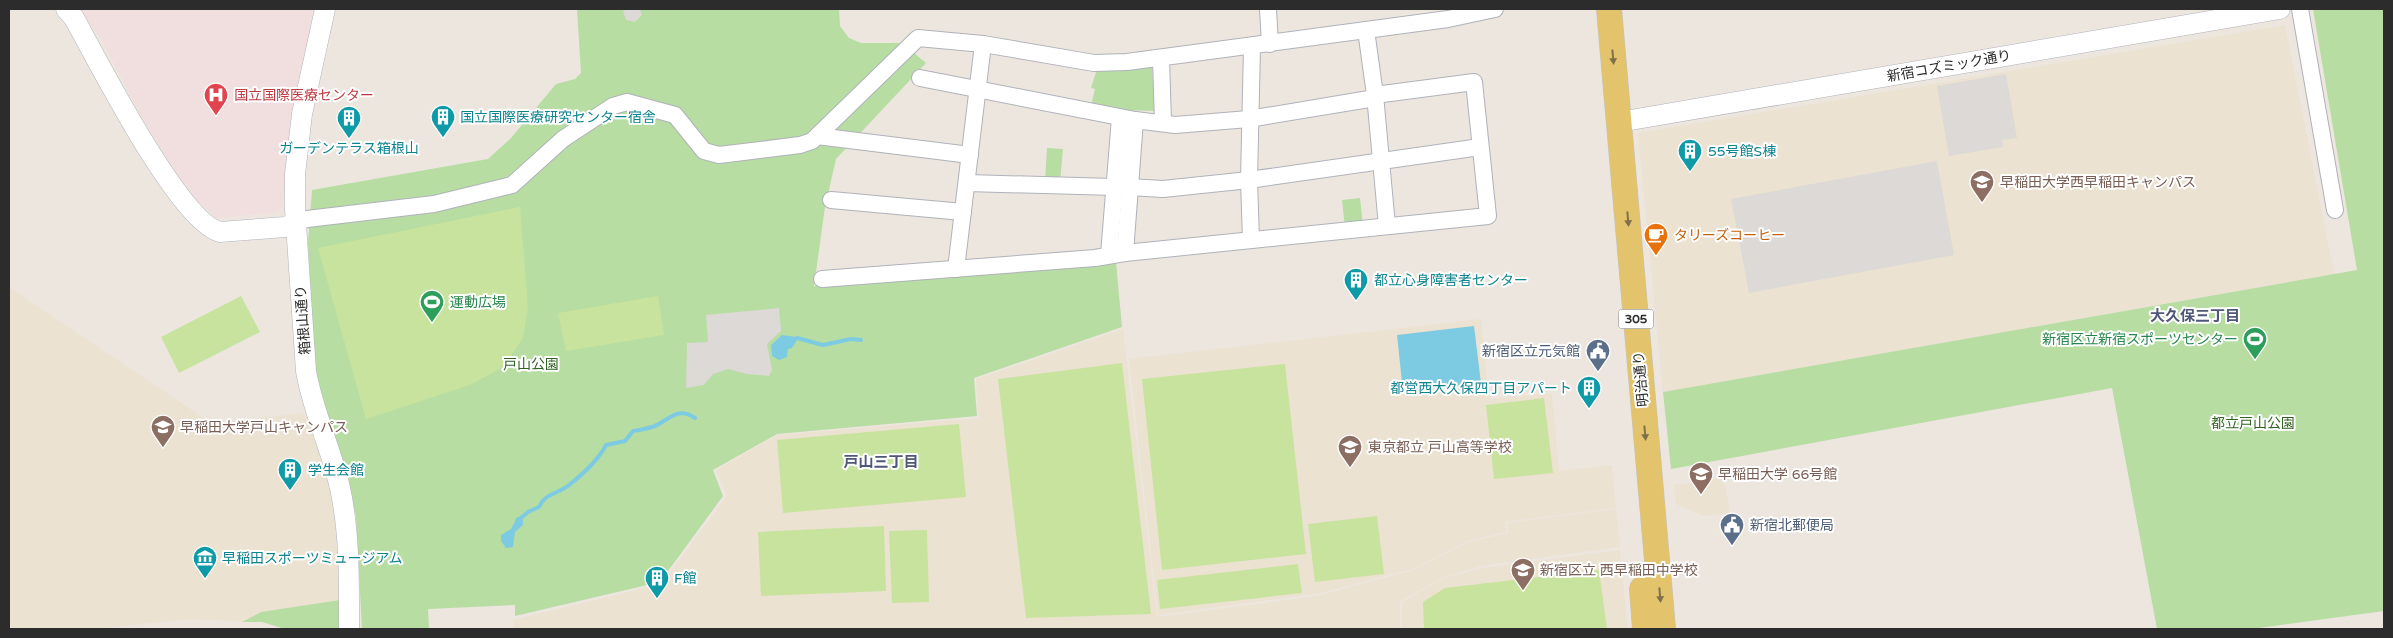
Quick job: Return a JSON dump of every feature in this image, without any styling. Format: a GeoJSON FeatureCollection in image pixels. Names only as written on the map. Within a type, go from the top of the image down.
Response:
{"type":"FeatureCollection","features":[{"type":"Feature","properties":{"kind":"main road","name":"明治通り"},"geometry":{"type":"LineString","coordinates":[[1592,9],[1646,629]]}},
{"type":"Feature","properties":{"kind":"main road","name":"明治通り"},"geometry":{"type":"LineString","coordinates":[[1608,9],[1663,629]]}},
{"type":"Feature","properties":{"kind":"street"},"geometry":{"type":"LineString","coordinates":[[66,9],[74,18],[149,151],[189,208],[202,221],[216,230],[225,232],[285,227],[307,219],[434,204],[512,185],[563,139],[613,106],[627,102],[675,115],[704,151],[719,155],[812,141],[918,38],[983,44],[1094,63],[1161,59],[1252,47],[1448,19],[1496,9]]}},
{"type":"Feature","properties":{"kind":"street","name":"箱根山通り"},"geometry":{"type":"LineString","coordinates":[[326,9],[299,134],[295,193],[296,223],[308,384],[335,471],[345,521],[349,629]]}},
{"type":"Feature","properties":{"kind":"street"},"geometry":{"type":"LineString","coordinates":[[1268,9],[1270,44]]}},
{"type":"Feature","properties":{"kind":"street","name":"新宿コズミック通り"},"geometry":{"type":"LineString","coordinates":[[1619,122],[2280,9]]}},
{"type":"Feature","properties":{"kind":"street"},"geometry":{"type":"LineString","coordinates":[[2300,9],[2335,210]]}},
{"type":"Feature","properties":{"kind":"street"},"geometry":{"type":"LineString","coordinates":[[1366,30],[1375,95],[1387,226]]}},
{"type":"Feature","properties":{"kind":"street"},"geometry":{"type":"LineString","coordinates":[[956,269],[983,44]]}},
{"type":"Feature","properties":{"kind":"street"},"geometry":{"type":"LineString","coordinates":[[1250,240],[1249,119],[1252,47]]}},
{"type":"Feature","properties":{"kind":"street"},"geometry":{"type":"LineString","coordinates":[[1161,59],[1163,122]]}},
{"type":"Feature","properties":{"kind":"street"},"geometry":{"type":"LineString","coordinates":[[822,279],[1095,258],[1117,254],[1488,216],[1474,82],[1375,95],[1369,99],[1249,119],[1175,125],[1128,119],[920,78]]}},
{"type":"Feature","properties":{"kind":"street"},"geometry":{"type":"LineString","coordinates":[[1117,254],[1128,119]]}},
{"type":"Feature","properties":{"kind":"street"},"geometry":{"type":"LineString","coordinates":[[817,136],[970,155]]}},
{"type":"Feature","properties":{"kind":"street"},"geometry":{"type":"LineString","coordinates":[[967,182],[1163,189],[1249,180],[1480,147]]}},
{"type":"Feature","properties":{"kind":"street"},"geometry":{"type":"LineString","coordinates":[[831,200],[963,212]]}},
{"type":"Feature","properties":{"kind":"shaded area","name":"国立国際医療センター"},"geometry":{"type":"Polygon","coordinates":[[[80,9],[315,9],[290,126],[283,204],[278,212],[217,218],[196,200],[180,182],[136,107],[104,44],[80,9]]]}},
{"type":"Feature","properties":{"kind":"shaded area"},"geometry":{"type":"Polygon","coordinates":[[[626,9],[640,9],[642,15],[635,22],[626,20],[623,11],[626,9]]]}},
{"type":"Feature","properties":{"kind":"shaded area","name":"早稲田大学西早稲田キャンパス"},"geometry":{"type":"Polygon","coordinates":[[[2285,25],[2334,274],[1663,392],[1638,133],[2285,25]]]}},
{"type":"Feature","properties":{"kind":"shaded area"},"geometry":{"type":"Polygon","coordinates":[[[2006,74],[2017,138],[2002,140],[2003,147],[1949,156],[1937,86],[2006,74]]]}},
{"type":"Feature","properties":{"kind":"shaded area"},"geometry":{"type":"Polygon","coordinates":[[[1937,161],[1954,255],[1749,293],[1731,199],[1937,161]]]}},
{"type":"Feature","properties":{"kind":"shaded area","name":"早稲田大学戸山キャンパス"},"geometry":{"type":"Polygon","coordinates":[[[9,287],[211,423],[304,413],[328,474],[334,504],[340,600],[261,612],[242,622],[191,619],[94,629],[9,629],[9,287]]]}},
{"type":"Feature","properties":{"kind":"shaded area"},"geometry":{"type":"Polygon","coordinates":[[[779,308],[781,331],[767,344],[772,370],[769,376],[747,374],[728,369],[713,374],[704,385],[686,388],[687,343],[708,342],[706,315],[779,308]]]}},
{"type":"Feature","properties":{"kind":"shaded area","name":"東京都立 戸山高等学校"},"geometry":{"type":"Polygon","coordinates":[[[1481,319],[1489,399],[1552,393],[1559,471],[1612,465],[1616,508],[1505,522],[1506,532],[1467,541],[1412,569],[1316,594],[1158,615],[1129,359],[1481,319]]]}},
{"type":"Feature","properties":{"kind":"shaded area"},"geometry":{"type":"Polygon","coordinates":[[[1123,329],[1157,617],[1317,596],[1413,570],[1468,542],[1508,533],[1507,523],[1616,509],[1620,547],[1481,566],[1442,578],[1400,601],[1400,629],[514,629],[513,620],[661,584],[727,496],[716,470],[777,435],[979,418],[976,379],[1123,329]]]}},
{"type":"Feature","properties":{"kind":"shaded area","name":"早稲田大学 66号館"},"geometry":{"type":"Polygon","coordinates":[[[1724,477],[1730,513],[1703,516],[1676,504],[1674,485],[1724,477]]]}},
{"type":"Feature","properties":{"kind":"shaded area","name":"新宿区立 西早稲田中学校"},"geometry":{"type":"Polygon","coordinates":[[[1620,550],[1628,629],[1402,629],[1402,602],[1442,579],[1482,568],[1620,550]]]}},
{"type":"Feature","properties":{"kind":"green space","name":"戸山公園"},"geometry":{"type":"Polygon","coordinates":[[[577,9],[839,9],[840,26],[849,38],[861,43],[902,43],[926,63],[836,159],[825,207],[814,286],[1116,262],[1122,327],[974,378],[977,416],[777,434],[713,470],[723,496],[660,582],[515,616],[515,605],[428,609],[429,629],[362,629],[356,516],[344,468],[316,386],[308,243],[312,190],[488,159],[511,138],[556,84],[575,79],[581,73],[577,9]]]}},
{"type":"Feature","properties":{"kind":"green space","name":"都立戸山公園"},"geometry":{"type":"Polygon","coordinates":[[[2313,9],[2384,9],[2384,611],[2252,629],[2157,629],[2112,388],[1671,469],[1663,392],[2357,270],[2313,9]]]}},
{"type":"Feature","properties":{"kind":"green space"},"geometry":{"type":"Polygon","coordinates":[[[1152,67],[1155,111],[1118,110],[1091,106],[1095,89],[1091,88],[1097,69],[1152,67]]]}},
{"type":"Feature","properties":{"kind":"green space"},"geometry":{"type":"Polygon","coordinates":[[[1047,148],[1063,149],[1060,182],[1045,181],[1047,148]]]}},
{"type":"Feature","properties":{"kind":"green space"},"geometry":{"type":"Polygon","coordinates":[[[1360,198],[1363,226],[1345,228],[1342,200],[1360,198]]]}},
{"type":"Feature","properties":{"kind":"green space","name":"運動広場"},"geometry":{"type":"Polygon","coordinates":[[[520,207],[528,307],[523,338],[503,367],[470,385],[366,419],[318,248],[520,207]]]}},
{"type":"Feature","properties":{"kind":"green space"},"geometry":{"type":"Polygon","coordinates":[[[241,296],[260,332],[179,373],[161,337],[241,296]]]}},
{"type":"Feature","properties":{"kind":"green space"},"geometry":{"type":"Polygon","coordinates":[[[658,296],[664,335],[566,351],[558,313],[658,296]]]}},
{"type":"Feature","properties":{"kind":"green space"},"geometry":{"type":"Polygon","coordinates":[[[1122,363],[1151,614],[1026,618],[998,379],[1122,363]]]}},
{"type":"Feature","properties":{"kind":"green space"},"geometry":{"type":"Polygon","coordinates":[[[1285,364],[1306,554],[1162,570],[1142,379],[1285,364]]]}},
{"type":"Feature","properties":{"kind":"green space"},"geometry":{"type":"Polygon","coordinates":[[[1544,398],[1553,473],[1494,479],[1486,405],[1544,398]]]}},
{"type":"Feature","properties":{"kind":"green space"},"geometry":{"type":"Polygon","coordinates":[[[959,424],[966,497],[783,513],[777,440],[959,424]]]}},
{"type":"Feature","properties":{"kind":"green space"},"geometry":{"type":"Polygon","coordinates":[[[1377,516],[1384,574],[1315,582],[1308,524],[1377,516]]]}},
{"type":"Feature","properties":{"kind":"green space"},"geometry":{"type":"Polygon","coordinates":[[[884,526],[886,591],[761,596],[758,532],[884,526]]]}},
{"type":"Feature","properties":{"kind":"green space"},"geometry":{"type":"Polygon","coordinates":[[[927,530],[929,602],[892,603],[889,531],[927,530]]]}},
{"type":"Feature","properties":{"kind":"green space"},"geometry":{"type":"Polygon","coordinates":[[[1298,564],[1302,593],[1160,609],[1157,580],[1298,564]]]}},
{"type":"Feature","properties":{"kind":"green space","name":"新宿区立 西早稲田中学校"},"geometry":{"type":"Polygon","coordinates":[[[1599,570],[1607,629],[1424,629],[1423,602],[1445,588],[1599,570]]]}},
{"type":"Feature","properties":{"kind":"green space"},"geometry":{"type":"Polygon","coordinates":[[[340,600],[341,629],[285,629],[262,622],[242,622],[261,612],[340,600]]]}},
{"type":"Feature","properties":{"kind":"water"},"geometry":{"type":"Polygon","coordinates":[[[1474,326],[1481,383],[1403,392],[1397,335],[1474,326]]]}},
{"type":"Feature","properties":{"kind":"water"},"geometry":{"type":"Polygon","coordinates":[[[782,335],[796,337],[797,340],[792,348],[788,349],[787,357],[779,360],[772,356],[771,345],[782,335]]]}},
{"type":"Feature","properties":{"kind":"water"},"geometry":{"type":"Polygon","coordinates":[[[517,517],[523,520],[523,525],[515,532],[513,547],[506,548],[501,541],[501,535],[511,529],[517,517]]]}},
{"type":"Feature","properties":{"kind":"waterway"},"geometry":{"type":"LineString","coordinates":[[797,338],[823,345],[851,339],[861,340]]}},
{"type":"Feature","properties":{"kind":"waterway"},"geometry":{"type":"LineString","coordinates":[[521,518],[539,507],[548,496],[565,488],[580,476],[594,462],[606,445],[625,441],[633,431],[658,425],[677,414],[688,414],[695,418]]}},
{"type":"Feature","properties":{"kind":"place","name":"国立国際医療センター"},"geometry":{"type":"Point","coordinates":[216,116]}},
{"type":"Feature","properties":{"kind":"place","name":"国立国際医療研究センター宿舎"},"geometry":{"type":"Point","coordinates":[443,138]}},
{"type":"Feature","properties":{"kind":"place","name":"ガーデンテラス箱根山"},"geometry":{"type":"Point","coordinates":[349,139]}},
{"type":"Feature","properties":{"kind":"place","name":"55号館S棟"},"geometry":{"type":"Point","coordinates":[1690,172]}},
{"type":"Feature","properties":{"kind":"place","name":"早稲田大学西早稲田キャンパス"},"geometry":{"type":"Point","coordinates":[1982,203]}},
{"type":"Feature","properties":{"kind":"place","name":"タリーズコーヒー"},"geometry":{"type":"Point","coordinates":[1656,256]}},
{"type":"Feature","properties":{"kind":"place","name":"都立心身障害者センター"},"geometry":{"type":"Point","coordinates":[1356,301]}},
{"type":"Feature","properties":{"kind":"place","name":"運動広場"},"geometry":{"type":"Point","coordinates":[432,323]}},
{"type":"Feature","properties":{"kind":"place","name":"新宿区立新宿スポーツセンター"},"geometry":{"type":"Point","coordinates":[2255,360]}},
{"type":"Feature","properties":{"kind":"place","name":"新宿区立元気館"},"geometry":{"type":"Point","coordinates":[1598,372]}},
{"type":"Feature","properties":{"kind":"place","name":"都営西大久保四丁目アパート"},"geometry":{"type":"Point","coordinates":[1589,409]}},
{"type":"Feature","properties":{"kind":"place","name":"早稲田大学戸山キャンパス"},"geometry":{"type":"Point","coordinates":[163,448]}},
{"type":"Feature","properties":{"kind":"place","name":"東京都立 戸山高等学校"},"geometry":{"type":"Point","coordinates":[1350,468]}},
{"type":"Feature","properties":{"kind":"place","name":"学生会館"},"geometry":{"type":"Point","coordinates":[290,491]}},
{"type":"Feature","properties":{"kind":"place","name":"早稲田大学 66号館"},"geometry":{"type":"Point","coordinates":[1701,495]}},
{"type":"Feature","properties":{"kind":"place","name":"新宿北郵便局"},"geometry":{"type":"Point","coordinates":[1732,546]}},
{"type":"Feature","properties":{"kind":"place","name":"早稲田スポーツミュージアム"},"geometry":{"type":"Point","coordinates":[205,579]}},
{"type":"Feature","properties":{"kind":"place","name":"新宿区立 西早稲田中学校"},"geometry":{"type":"Point","coordinates":[1523,591]}},
{"type":"Feature","properties":{"kind":"place","name":"F館"},"geometry":{"type":"Point","coordinates":[657,599]}},
{"type":"Feature","properties":{"kind":"district","name":"大久保三丁目"},"geometry":{"type":"Point","coordinates":[2195,316]}},
{"type":"Feature","properties":{"kind":"district","name":"戸山三丁目"},"geometry":{"type":"Point","coordinates":[881,462]}}]}
